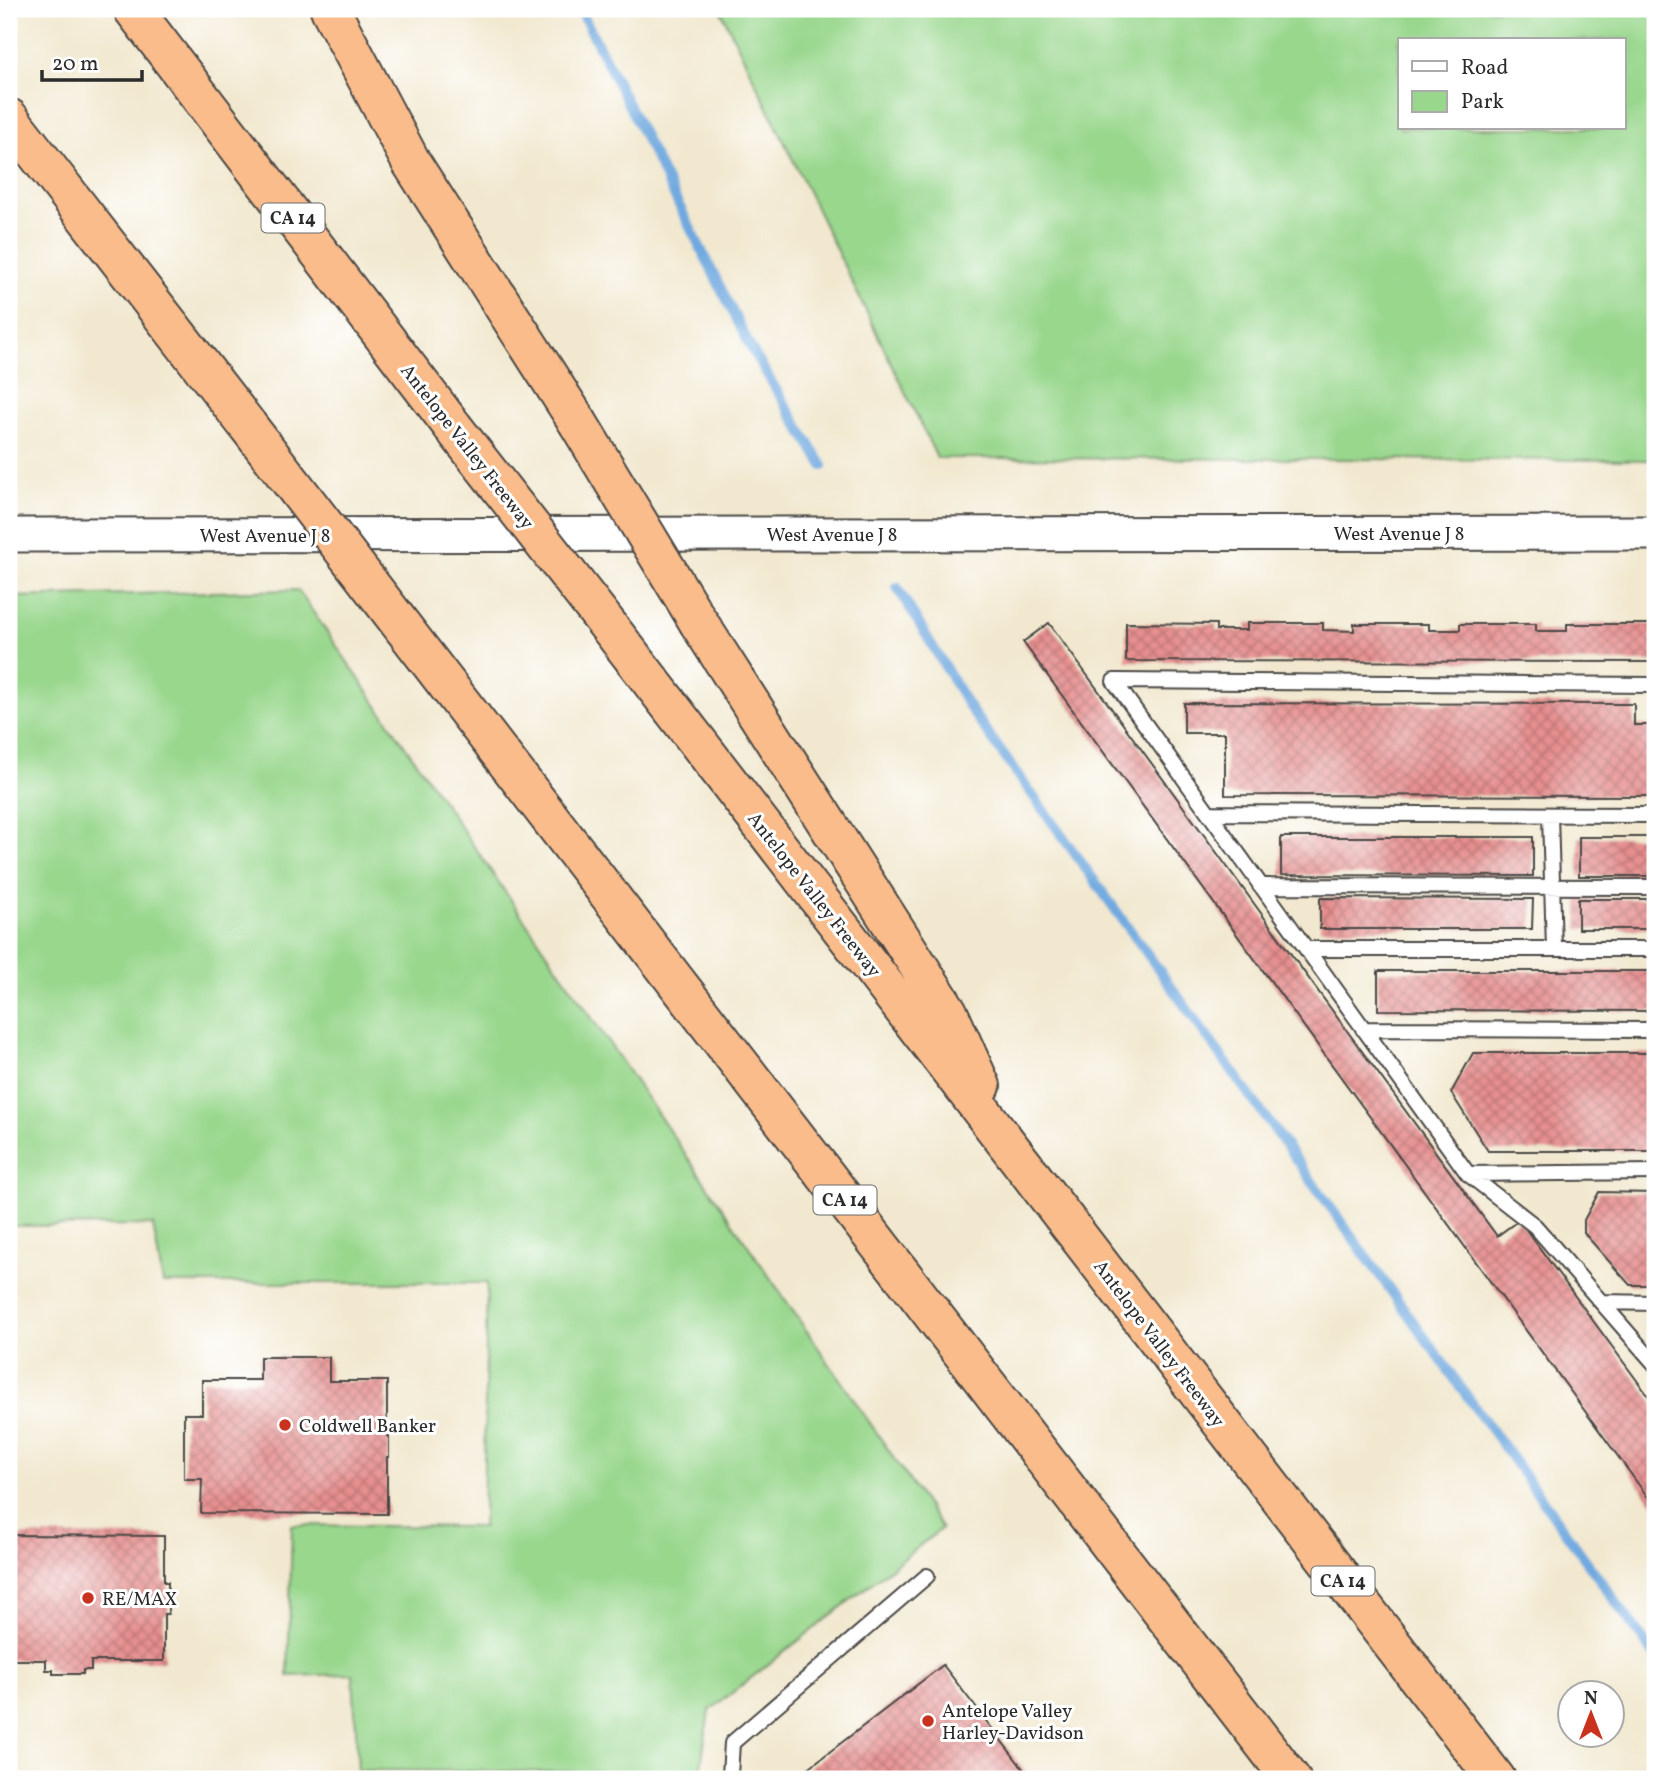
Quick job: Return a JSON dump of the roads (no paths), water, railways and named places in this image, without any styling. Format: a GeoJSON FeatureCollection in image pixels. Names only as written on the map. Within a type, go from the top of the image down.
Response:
{"type":"FeatureCollection","features":[{"type":"Feature","properties":{"kind":"highway","name":"Antelope Valley Freeway"},"geometry":{"type":"LineString","coordinates":[[134,9],[1496,1779]]}},
{"type":"Feature","properties":{"kind":"highway"},"geometry":{"type":"LineString","coordinates":[[330,9],[411,162],[577,421],[699,623],[948,1012],[1004,1139]]}},
{"type":"Feature","properties":{"kind":"highway","name":"CA 14"},"geometry":{"type":"LineString","coordinates":[[9,118],[1291,1779]]}},
{"type":"Feature","properties":{"kind":"street","name":"West Avenue J 8"},"geometry":{"type":"LineString","coordinates":[[9,535],[1655,533]]}},
{"type":"Feature","properties":{"kind":"lane"},"geometry":{"type":"LineString","coordinates":[[1655,685],[1114,681],[1468,1174],[1535,1226],[1655,1364]]}},
{"type":"Feature","properties":{"kind":"lane"},"geometry":{"type":"LineString","coordinates":[[1209,813],[1655,815]]}},
{"type":"Feature","properties":{"kind":"lane"},"geometry":{"type":"LineString","coordinates":[[1550,815],[1554,949]]}},
{"type":"Feature","properties":{"kind":"lane"},"geometry":{"type":"LineString","coordinates":[[1261,886],[1655,887]]}},
{"type":"Feature","properties":{"kind":"lane"},"geometry":{"type":"LineString","coordinates":[[1307,949],[1655,949]]}},
{"type":"Feature","properties":{"kind":"lane"},"geometry":{"type":"LineString","coordinates":[[1363,1029],[1655,1030]]}},
{"type":"Feature","properties":{"kind":"lane"},"geometry":{"type":"LineString","coordinates":[[1468,1174],[1655,1172]]}},
{"type":"Feature","properties":{"kind":"lane"},"geometry":{"type":"LineString","coordinates":[[1602,1303],[1655,1303]]}},
{"type":"Feature","properties":{"kind":"lane"},"geometry":{"type":"LineString","coordinates":[[733,1779],[730,1775],[732,1743],[928,1576]]}},
{"type":"Feature","properties":{"kind":"waterway"},"geometry":{"type":"LineString","coordinates":[[580,9],[752,350],[823,466]]}},
{"type":"Feature","properties":{"kind":"waterway"},"geometry":{"type":"LineString","coordinates":[[897,587],[971,710],[1655,1656]]}},
{"type":"Feature","properties":{"kind":"place","name":"Coldwell Banker"},"geometry":{"type":"Point","coordinates":[285,1425]}},
{"type":"Feature","properties":{"kind":"place","name":"RE/MAX"},"geometry":{"type":"Point","coordinates":[88,1598]}},
{"type":"Feature","properties":{"kind":"place","name":"Antelope Valley Harley-Davidson"},"geometry":{"type":"Point","coordinates":[928,1721]}}]}
